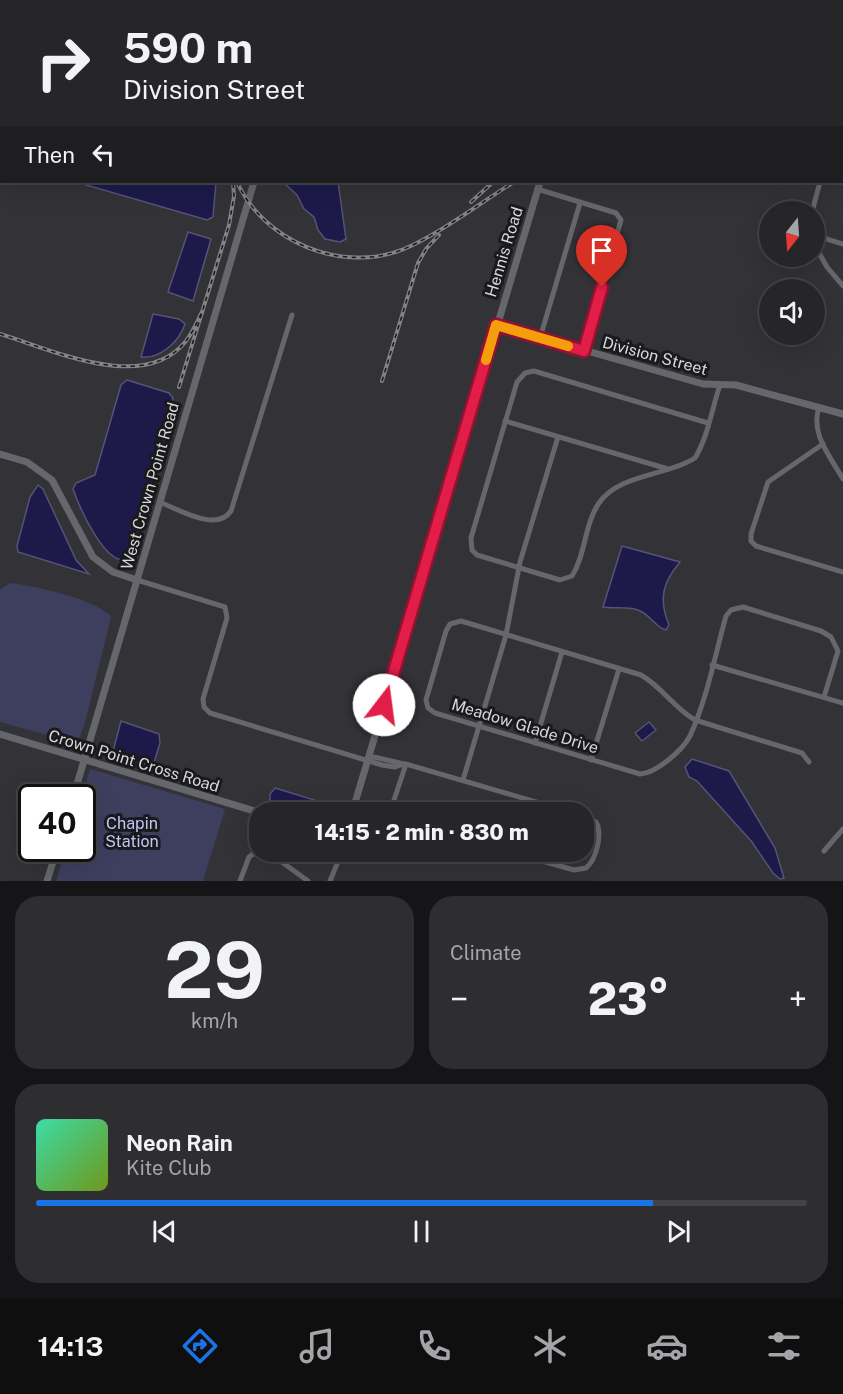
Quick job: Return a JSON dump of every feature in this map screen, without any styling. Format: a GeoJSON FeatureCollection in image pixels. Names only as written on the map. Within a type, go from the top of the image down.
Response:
{"type":"FeatureCollection","features":[{"type":"Feature","properties":{"kind":"street","name":"West Crown Point Road"},"geometry":{"type":"LineString","coordinates":[[78,784],[254,183]]}},
{"type":"Feature","properties":{"kind":"street"},"geometry":{"type":"LineString","coordinates":[[815,201],[820,183]]}},
{"type":"Feature","properties":{"kind":"street"},"geometry":{"type":"LineString","coordinates":[[538,185],[580,203],[616,213],[621,224],[584,351]]}},
{"type":"Feature","properties":{"kind":"street","name":"Hennis Road"},"geometry":{"type":"LineString","coordinates":[[355,802],[538,185]]}},
{"type":"Feature","properties":{"kind":"street"},"geometry":{"type":"LineString","coordinates":[[540,338],[580,203]]}},
{"type":"Feature","properties":{"kind":"street"},"geometry":{"type":"LineString","coordinates":[[825,239],[843,244]]}},
{"type":"Feature","properties":{"kind":"street"},"geometry":{"type":"LineString","coordinates":[[825,263],[843,286]]}},
{"type":"Feature","properties":{"kind":"street"},"geometry":{"type":"LineString","coordinates":[[159,502],[208,520],[218,522],[226,519],[231,511],[292,315]]}},
{"type":"Feature","properties":{"kind":"street","name":"Division Street"},"geometry":{"type":"LineString","coordinates":[[496,325],[703,384],[736,385],[843,414]]}},
{"type":"Feature","properties":{"kind":"street"},"geometry":{"type":"LineString","coordinates":[[708,423],[530,371],[520,376],[470,544],[472,550],[477,555],[560,580],[572,576],[590,520],[600,501],[617,487],[695,458],[708,423],[720,385]]}},
{"type":"Feature","properties":{"kind":"street"},"geometry":{"type":"LineString","coordinates":[[819,407],[815,422],[823,444],[843,479]]}},
{"type":"Feature","properties":{"kind":"street"},"geometry":{"type":"LineString","coordinates":[[505,421],[668,469]]}},
{"type":"Feature","properties":{"kind":"street"},"geometry":{"type":"LineString","coordinates":[[463,780],[506,635],[519,568],[558,437]]}},
{"type":"Feature","properties":{"kind":"street"},"geometry":{"type":"LineString","coordinates":[[823,444],[768,482],[753,524],[751,541],[756,546],[843,572]]}},
{"type":"Feature","properties":{"kind":"street"},"geometry":{"type":"LineString","coordinates":[[0,454],[27,462],[52,480],[93,557],[113,572],[225,607],[227,618],[203,699],[204,707],[210,713],[389,767],[404,764],[537,802]]}},
{"type":"Feature","properties":{"kind":"street"},"geometry":{"type":"LineString","coordinates":[[809,762],[802,753],[695,720],[726,616],[731,610],[743,607],[821,631],[831,637],[838,651],[824,697]]}},
{"type":"Feature","properties":{"kind":"street","name":"Meadow Glade Drive"},"geometry":{"type":"LineString","coordinates":[[461,621],[506,635],[619,669],[653,682],[681,713],[695,720],[689,738],[680,749],[648,774],[640,774],[435,713],[428,708],[426,702],[450,624],[461,621]]}},
{"type":"Feature","properties":{"kind":"street"},"geometry":{"type":"LineString","coordinates":[[536,743],[562,652]]}},
{"type":"Feature","properties":{"kind":"street"},"geometry":{"type":"LineString","coordinates":[[712,665],[843,703]]}},
{"type":"Feature","properties":{"kind":"street"},"geometry":{"type":"LineString","coordinates":[[591,760],[619,669]]}},
{"type":"Feature","properties":{"kind":"street","name":"Crown Point Cross Road"},"geometry":{"type":"LineString","coordinates":[[0,734],[249,809]]}},
{"type":"Feature","properties":{"kind":"street"},"geometry":{"type":"LineString","coordinates":[[393,802],[404,764]]}},
{"type":"Feature","properties":{"kind":"street"},"geometry":{"type":"LineString","coordinates":[[594,821],[600,833],[594,855]]}},
{"type":"Feature","properties":{"kind":"street"},"geometry":{"type":"LineString","coordinates":[[824,850],[843,829]]}},
{"type":"Feature","properties":{"kind":"street"},"geometry":{"type":"LineString","coordinates":[[240,881],[249,857]]}},
{"type":"Feature","properties":{"kind":"street"},"geometry":{"type":"LineString","coordinates":[[47,881],[53,862]]}},
{"type":"Feature","properties":{"kind":"street"},"geometry":{"type":"LineString","coordinates":[[282,862],[308,881]]}},
{"type":"Feature","properties":{"kind":"street"},"geometry":{"type":"LineString","coordinates":[[330,881],[338,862]]}},
{"type":"Feature","properties":{"kind":"street"},"geometry":{"type":"LineString","coordinates":[[546,862],[574,870],[586,868],[592,862]]}},
{"type":"Feature","properties":{"kind":"green space"},"geometry":{"type":"Polygon","coordinates":[[[10,583],[80,599],[111,617],[85,723],[77,743],[0,722],[0,590],[10,583]]]}},
{"type":"Feature","properties":{"kind":"green space","name":"Chapin Station"},"geometry":{"type":"Polygon","coordinates":[[[90,769],[225,809],[203,881],[56,881],[62,862],[96,862],[96,784],[85,784],[90,769]]]}},
{"type":"Feature","properties":{"kind":"shaded area"},"geometry":{"type":"Polygon","coordinates":[[[79,183],[216,183],[213,217],[207,220],[79,183]]]}},
{"type":"Feature","properties":{"kind":"shaded area"},"geometry":{"type":"Polygon","coordinates":[[[284,183],[338,183],[346,239],[340,242],[325,239],[318,230],[314,217],[304,209],[297,195],[284,183]]]}},
{"type":"Feature","properties":{"kind":"shaded area"},"geometry":{"type":"Polygon","coordinates":[[[188,232],[211,239],[193,301],[168,292],[188,232]]]}},
{"type":"Feature","properties":{"kind":"shaded area"},"geometry":{"type":"Polygon","coordinates":[[[153,314],[179,319],[185,324],[178,337],[168,348],[155,355],[141,357],[153,314]]]}},
{"type":"Feature","properties":{"kind":"shaded area"},"geometry":{"type":"Polygon","coordinates":[[[127,380],[169,393],[173,398],[130,558],[121,560],[112,556],[103,547],[81,509],[73,489],[76,483],[95,475],[121,385],[127,380]]]}},
{"type":"Feature","properties":{"kind":"shaded area"},"geometry":{"type":"Polygon","coordinates":[[[38,485],[43,489],[76,560],[89,574],[18,552],[17,546],[30,497],[38,485]]]}},
{"type":"Feature","properties":{"kind":"shaded area"},"geometry":{"type":"Polygon","coordinates":[[[622,546],[680,562],[664,591],[664,607],[669,625],[666,630],[638,610],[603,607],[622,546]]]}},
{"type":"Feature","properties":{"kind":"shaded area"},"geometry":{"type":"Polygon","coordinates":[[[121,721],[159,734],[160,743],[153,766],[112,755],[121,721]]]}},
{"type":"Feature","properties":{"kind":"shaded area"},"geometry":{"type":"Polygon","coordinates":[[[649,722],[656,730],[642,741],[635,733],[649,722]]]}},
{"type":"Feature","properties":{"kind":"shaded area"},"geometry":{"type":"Polygon","coordinates":[[[692,759],[729,771],[775,848],[784,878],[780,879],[773,873],[752,842],[697,781],[689,777],[685,767],[692,759]]]}},
{"type":"Feature","properties":{"kind":"shaded area"},"geometry":{"type":"Polygon","coordinates":[[[275,788],[321,802],[270,802],[270,794],[275,788]]]}},
{"type":"Feature","properties":{"kind":"railway"},"geometry":{"type":"LineString","coordinates":[[179,387],[229,225],[234,196],[233,183]]}},
{"type":"Feature","properties":{"kind":"railway"},"geometry":{"type":"LineString","coordinates":[[238,183],[249,203],[285,236],[331,255],[356,258],[380,256],[404,249],[446,226],[512,183]]}},
{"type":"Feature","properties":{"kind":"railway"},"geometry":{"type":"LineString","coordinates":[[471,202],[492,183]]}},
{"type":"Feature","properties":{"kind":"railway"},"geometry":{"type":"LineString","coordinates":[[382,381],[418,263],[426,249],[439,235]]}},
{"type":"Feature","properties":{"kind":"railway"},"geometry":{"type":"LineString","coordinates":[[0,334],[97,363],[123,366],[147,365],[168,357],[186,341],[202,312]]}},
{"type":"Feature","properties":{"kind":"slow traffic"},"geometry":{"type":"LineString","coordinates":[[486,360],[496,325],[568,346]]}},
{"type":"Feature","properties":{"kind":"route"},"geometry":{"type":"LineString","coordinates":[[384,705],[496,325],[584,351],[602,287]]}}]}
